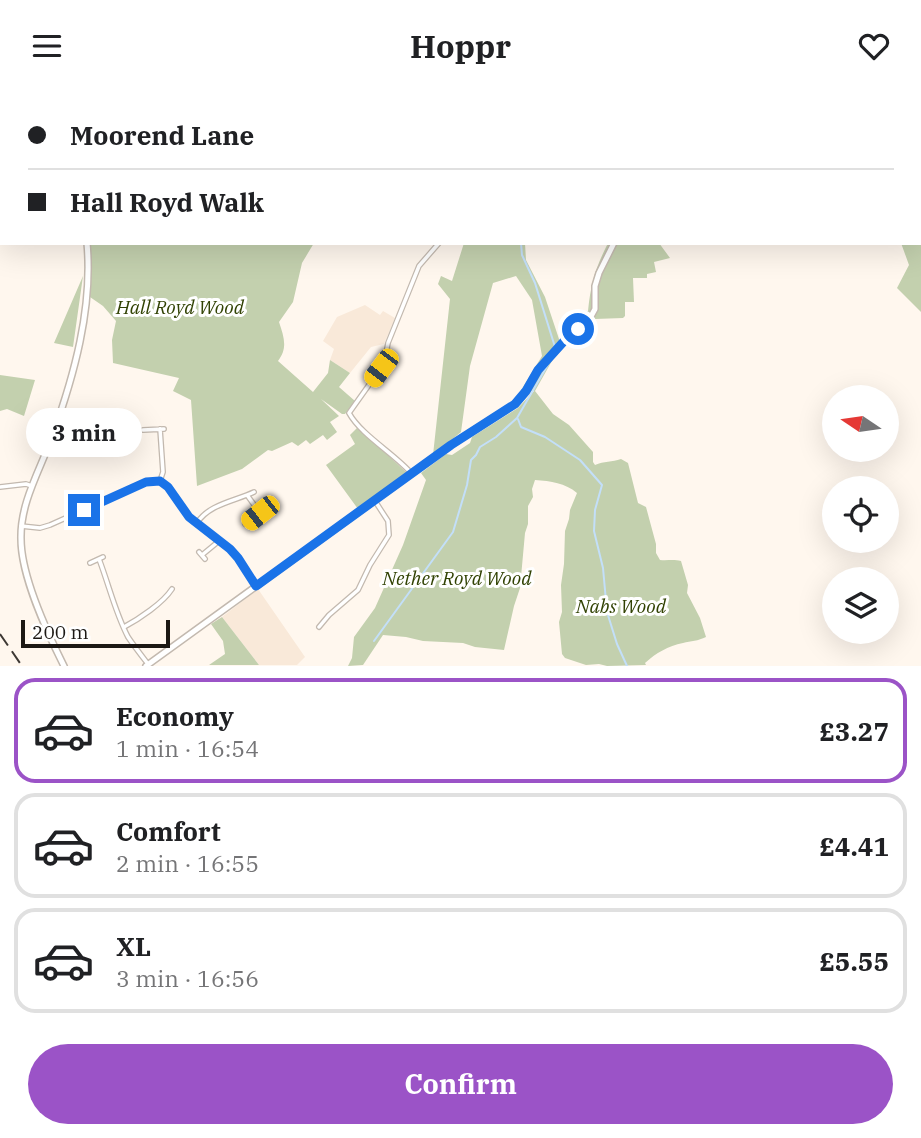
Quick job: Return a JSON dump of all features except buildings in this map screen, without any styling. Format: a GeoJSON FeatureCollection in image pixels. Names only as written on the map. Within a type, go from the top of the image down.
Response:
{"type":"FeatureCollection","features":[{"type":"Feature","properties":{"kind":"street"},"geometry":{"type":"LineString","coordinates":[[64,666],[43,624],[29,580],[21,546],[22,526],[23,515],[52,439],[75,362],[87,297],[87,245]]}},
{"type":"Feature","properties":{"kind":"street"},"geometry":{"type":"LineString","coordinates":[[412,474],[359,426],[349,413],[384,363],[388,343],[419,266],[437,245]]}},
{"type":"Feature","properties":{"kind":"street"},"geometry":{"type":"LineString","coordinates":[[90,563],[101,558],[111,596],[124,627],[147,665],[463,437],[515,404],[538,370],[566,339],[589,320],[595,309],[595,285],[613,245]]}},
{"type":"Feature","properties":{"kind":"street"},"geometry":{"type":"LineString","coordinates":[[146,431],[162,429],[163,472],[160,481]]}},
{"type":"Feature","properties":{"kind":"street"},"geometry":{"type":"LineString","coordinates":[[22,526],[50,526],[146,482],[160,481],[168,487],[185,512],[238,558],[256,586]]}},
{"type":"Feature","properties":{"kind":"street"},"geometry":{"type":"LineString","coordinates":[[0,487],[26,484],[33,486]]}},
{"type":"Feature","properties":{"kind":"street"},"geometry":{"type":"LineString","coordinates":[[197,523],[212,508],[254,492]]}},
{"type":"Feature","properties":{"kind":"street"},"geometry":{"type":"LineString","coordinates":[[245,524],[260,513],[247,495]]}},
{"type":"Feature","properties":{"kind":"street"},"geometry":{"type":"LineString","coordinates":[[319,627],[358,590],[389,535],[388,521],[375,501]]}},
{"type":"Feature","properties":{"kind":"street"},"geometry":{"type":"LineString","coordinates":[[202,555],[219,541]]}},
{"type":"Feature","properties":{"kind":"street"},"geometry":{"type":"LineString","coordinates":[[124,627],[172,590]]}},
{"type":"Feature","properties":{"kind":"shaded area"},"geometry":{"type":"Polygon","coordinates":[[[365,305],[380,315],[383,311],[395,318],[384,344],[371,347],[350,373],[330,360],[334,349],[323,341],[337,317],[365,305]]]}},
{"type":"Feature","properties":{"kind":"shaded area"},"geometry":{"type":"Polygon","coordinates":[[[258,589],[305,657],[297,665],[259,665],[222,617],[258,589]]]}},
{"type":"Feature","properties":{"kind":"green space","name":"Hall Royd Wood"},"geometry":{"type":"Polygon","coordinates":[[[89,245],[313,245],[302,263],[293,302],[279,322],[284,347],[278,361],[313,392],[328,373],[330,360],[350,373],[339,387],[355,401],[345,414],[321,399],[339,416],[330,422],[337,432],[327,440],[323,435],[310,444],[306,440],[298,446],[292,442],[272,451],[268,450],[242,469],[197,486],[191,400],[173,391],[179,378],[113,363],[112,340],[116,321],[103,306],[90,297],[89,245]]]}},
{"type":"Feature","properties":{"kind":"green space"},"geometry":{"type":"Polygon","coordinates":[[[463,245],[525,245],[526,260],[545,297],[560,342],[535,391],[553,414],[569,425],[593,452],[595,465],[621,459],[628,463],[638,503],[646,507],[656,553],[660,560],[681,561],[688,585],[687,593],[706,637],[667,648],[649,659],[646,665],[586,665],[565,658],[562,654],[559,622],[562,612],[561,585],[565,531],[577,493],[558,483],[535,480],[533,497],[528,506],[520,588],[504,650],[383,635],[363,665],[348,666],[352,658],[354,637],[375,608],[403,545],[426,480],[421,473],[446,454],[452,455],[470,443],[472,437],[518,408],[534,391],[520,392],[542,356],[532,300],[516,276],[493,283],[470,366],[461,432],[433,455],[450,299],[438,284],[441,276],[452,281],[463,245]]]}},
{"type":"Feature","properties":{"kind":"green space"},"geometry":{"type":"Polygon","coordinates":[[[607,245],[660,245],[670,258],[654,262],[656,272],[647,274],[647,278],[633,278],[634,302],[625,302],[623,318],[595,319],[594,325],[589,325],[578,333],[567,330],[588,311],[594,276],[607,245]]]}},
{"type":"Feature","properties":{"kind":"green space"},"geometry":{"type":"Polygon","coordinates":[[[902,245],[921,245],[921,312],[897,288],[909,265],[902,245]]]}},
{"type":"Feature","properties":{"kind":"green space"},"geometry":{"type":"Polygon","coordinates":[[[83,276],[73,347],[54,343],[83,276]]]}},
{"type":"Feature","properties":{"kind":"green space"},"geometry":{"type":"Polygon","coordinates":[[[0,375],[35,380],[24,416],[7,409],[0,411],[0,375]]]}},
{"type":"Feature","properties":{"kind":"green space"},"geometry":{"type":"Polygon","coordinates":[[[358,427],[407,473],[358,509],[326,465],[355,444],[350,435],[358,427]]]}},
{"type":"Feature","properties":{"kind":"green space"},"geometry":{"type":"Polygon","coordinates":[[[222,617],[259,665],[209,665],[225,654],[223,641],[211,624],[222,617]]]}},
{"type":"Feature","properties":{"kind":"waterway"},"geometry":{"type":"LineString","coordinates":[[521,245],[522,255],[535,283],[555,347]]}},
{"type":"Feature","properties":{"kind":"waterway"},"geometry":{"type":"LineString","coordinates":[[374,641],[453,532],[467,485],[471,460],[480,447],[517,418],[550,361]]}},
{"type":"Feature","properties":{"kind":"waterway"},"geometry":{"type":"LineString","coordinates":[[518,419],[521,427],[545,437],[580,460],[602,485],[595,510],[594,531],[603,568],[607,612],[627,666]]}},
{"type":"Feature","properties":{"kind":"railway"},"geometry":{"type":"LineString","coordinates":[[0,634],[22,666]]}},
{"type":"Feature","properties":{"kind":"route"},"geometry":{"type":"LineString","coordinates":[[84,510],[146,482],[160,481],[168,487],[189,517],[230,549],[256,586],[451,445],[515,404],[538,370],[578,329]]}},
{"type":"Feature","properties":{"kind":"park label","name":"Nether Royd Wood"},"geometry":{"type":"Point","coordinates":[457,578]}},
{"type":"Feature","properties":{"kind":"park label","name":"Nabs Wood"},"geometry":{"type":"Point","coordinates":[621,606]}}]}
